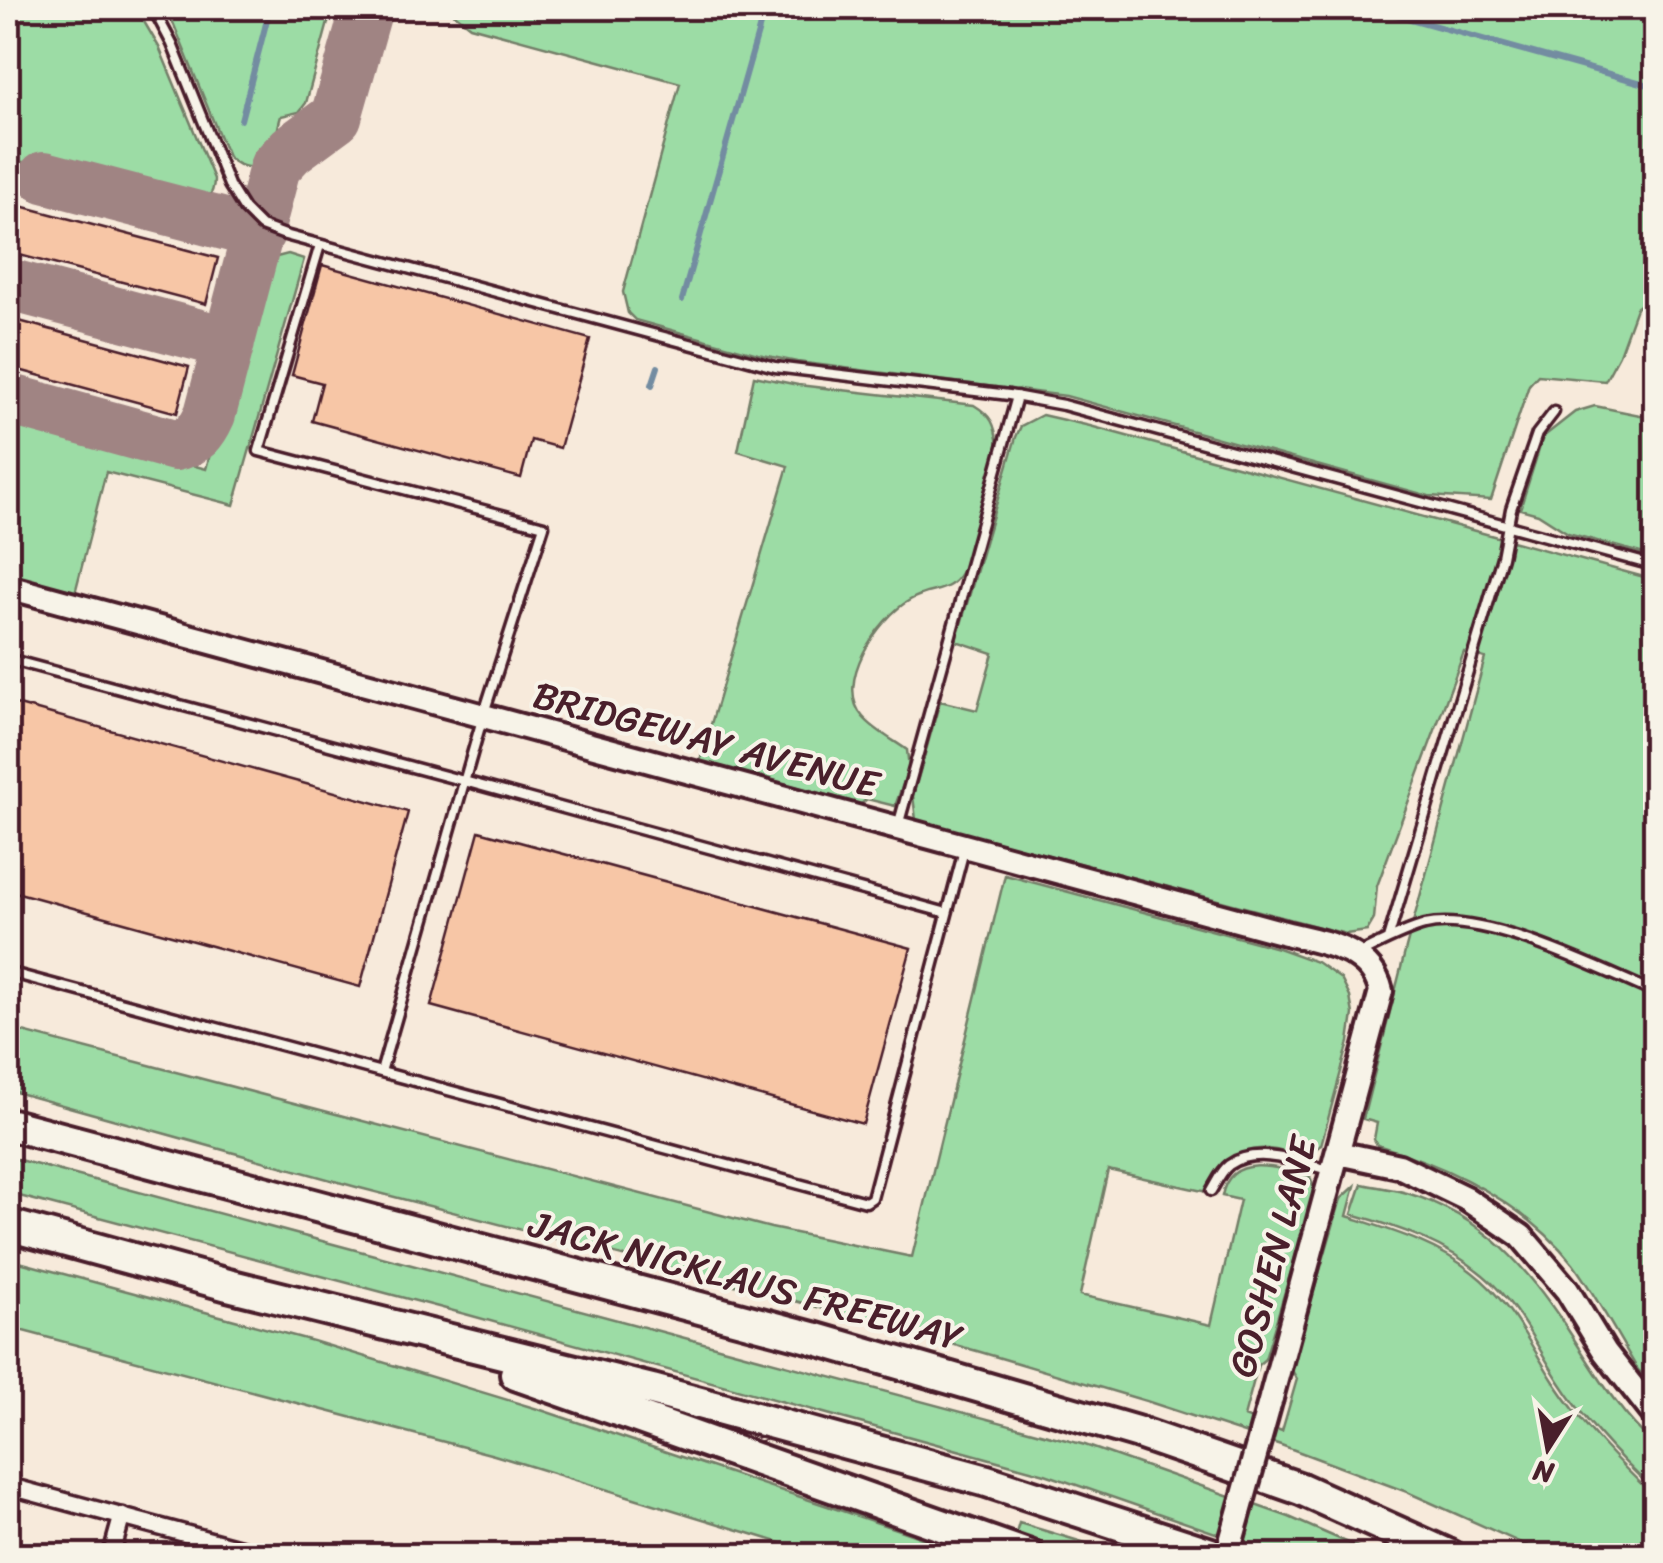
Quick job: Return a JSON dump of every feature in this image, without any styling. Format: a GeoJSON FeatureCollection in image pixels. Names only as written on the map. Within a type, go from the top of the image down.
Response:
{"type":"FeatureCollection","features":[{"type":"Feature","properties":{"kind":"highway","name":"JACK NICKLAUS FREEWAY"},"geometry":{"type":"LineString","coordinates":[[8,1124],[813,1338],[1136,1432],[1301,1488],[1450,1556]]}},
{"type":"Feature","properties":{"kind":"highway"},"geometry":{"type":"LineString","coordinates":[[8,1225],[228,1285],[652,1390],[987,1481],[1218,1556]]}},
{"type":"Feature","properties":{"kind":"highway"},"geometry":{"type":"LineString","coordinates":[[387,1325],[1029,1556]]}},
{"type":"Feature","properties":{"kind":"street","name":"BRIDGEWAY AVENUE"},"geometry":{"type":"LineString","coordinates":[[8,587],[1282,932],[1356,955],[1378,977]]}},
{"type":"Feature","properties":{"kind":"street","name":"GOSHEN LANE"},"geometry":{"type":"LineString","coordinates":[[1227,1556],[1378,1008],[1382,992],[1378,977]]}},
{"type":"Feature","properties":{"kind":"street"},"geometry":{"type":"LineString","coordinates":[[1336,1162],[1400,1166],[1465,1198],[1521,1236],[1566,1290],[1605,1352],[1654,1413]]}},
{"type":"Feature","properties":{"kind":"street"},"geometry":{"type":"LineString","coordinates":[[8,1486],[268,1556]]}},
{"type":"Feature","properties":{"kind":"street"},"geometry":{"type":"LineString","coordinates":[[111,1556],[122,1516]]}},
{"type":"Feature","properties":{"kind":"lane"},"geometry":{"type":"LineString","coordinates":[[153,8],[172,44],[229,185],[261,226],[775,367],[1017,396],[1082,410],[1656,566]]}},
{"type":"Feature","properties":{"kind":"lane"},"geometry":{"type":"LineString","coordinates":[[320,245],[259,451],[544,526],[483,716],[381,1072]]}},
{"type":"Feature","properties":{"kind":"lane"},"geometry":{"type":"LineString","coordinates":[[897,828],[1017,396]]}},
{"type":"Feature","properties":{"kind":"lane"},"geometry":{"type":"LineString","coordinates":[[1388,939],[1502,557],[1512,508],[1537,434],[1554,412]]}},
{"type":"Feature","properties":{"kind":"lane"},"geometry":{"type":"LineString","coordinates":[[8,659],[947,913]]}},
{"type":"Feature","properties":{"kind":"lane"},"geometry":{"type":"LineString","coordinates":[[8,972],[866,1202],[872,1198],[965,846]]}},
{"type":"Feature","properties":{"kind":"lane"},"geometry":{"type":"LineString","coordinates":[[1356,955],[1388,939],[1446,922],[1494,929],[1656,992]]}},
{"type":"Feature","properties":{"kind":"lane"},"geometry":{"type":"LineString","coordinates":[[1211,1191],[1226,1167],[1248,1156],[1336,1162]]}},
{"type":"Feature","properties":{"kind":"green space"},"geometry":{"type":"Polygon","coordinates":[[[8,8],[136,8],[159,47],[214,179],[207,198],[188,205],[23,162],[8,220],[8,8]]]}},
{"type":"Feature","properties":{"kind":"green space"},"geometry":{"type":"Polygon","coordinates":[[[167,8],[332,8],[306,103],[299,112],[281,116],[266,162],[256,167],[244,166],[228,157],[167,8]]]}},
{"type":"Feature","properties":{"kind":"green space"},"geometry":{"type":"Polygon","coordinates":[[[447,8],[1655,8],[1655,294],[1636,308],[1605,381],[1538,375],[1529,385],[1491,500],[1429,496],[1066,396],[758,354],[635,320],[628,313],[623,292],[680,83],[470,26],[447,8]]]}},
{"type":"Feature","properties":{"kind":"green space"},"geometry":{"type":"Polygon","coordinates":[[[288,254],[304,259],[234,505],[106,472],[75,593],[8,575],[8,414],[206,469],[260,269],[273,258],[288,254]]]}},
{"type":"Feature","properties":{"kind":"green space"},"geometry":{"type":"Polygon","coordinates":[[[754,376],[798,385],[974,405],[994,426],[998,445],[960,575],[948,586],[910,600],[898,609],[874,636],[857,670],[855,703],[863,717],[907,750],[909,768],[895,806],[867,799],[861,804],[700,761],[788,466],[738,451],[754,376]]]}},
{"type":"Feature","properties":{"kind":"green space"},"geometry":{"type":"Polygon","coordinates":[[[1595,406],[1655,418],[1655,557],[1568,533],[1538,514],[1520,509],[1543,437],[1575,412],[1595,406]]]}},
{"type":"Feature","properties":{"kind":"green space"},"geometry":{"type":"Polygon","coordinates":[[[1042,415],[1655,580],[1655,1382],[1638,1370],[1573,1264],[1532,1222],[1459,1176],[1377,1145],[1377,1123],[1363,1119],[1485,658],[1464,652],[1377,886],[1374,919],[1367,931],[1346,934],[916,820],[913,796],[940,701],[977,710],[993,653],[956,641],[1016,437],[1021,426],[1042,415]]]}},
{"type":"Feature","properties":{"kind":"green space"},"geometry":{"type":"Polygon","coordinates":[[[1005,875],[1278,948],[1317,962],[1341,979],[1350,997],[1353,1014],[1349,1042],[1321,1145],[1301,1154],[1257,1149],[1238,1154],[1222,1166],[1207,1192],[1108,1170],[1080,1295],[1211,1325],[1240,1200],[1222,1196],[1227,1182],[1235,1173],[1258,1166],[1310,1177],[1312,1200],[1244,1417],[1282,1431],[1297,1379],[1291,1369],[1341,1199],[1355,1186],[1347,1216],[1443,1253],[1472,1272],[1497,1296],[1577,1413],[1655,1497],[1655,1555],[1548,1555],[1407,1492],[1146,1401],[777,1296],[360,1188],[8,1090],[8,1028],[771,1228],[912,1257],[1005,875]]]}},
{"type":"Feature","properties":{"kind":"green space"},"geometry":{"type":"Polygon","coordinates":[[[8,1157],[1085,1445],[1289,1517],[1376,1555],[1279,1555],[1045,1474],[8,1193],[8,1157]]]}},
{"type":"Feature","properties":{"kind":"green space"},"geometry":{"type":"Polygon","coordinates":[[[1362,1184],[1435,1203],[1483,1231],[1503,1248],[1556,1312],[1620,1407],[1655,1445],[1655,1491],[1580,1411],[1516,1312],[1483,1275],[1421,1237],[1352,1214],[1362,1184]]]}},
{"type":"Feature","properties":{"kind":"green space"},"geometry":{"type":"Polygon","coordinates":[[[8,1259],[313,1341],[541,1410],[969,1555],[812,1555],[494,1455],[8,1327],[8,1259]]]}},
{"type":"Feature","properties":{"kind":"green space"},"geometry":{"type":"Polygon","coordinates":[[[1019,1523],[1126,1555],[1060,1555],[1015,1537],[1019,1523]]]}},
{"type":"Feature","properties":{"kind":"building"},"geometry":{"type":"Polygon","coordinates":[[[17,205],[218,258],[206,304],[8,252],[17,205]]]}},
{"type":"Feature","properties":{"kind":"building"},"geometry":{"type":"Polygon","coordinates":[[[322,265],[590,339],[560,448],[531,440],[521,478],[312,421],[322,383],[292,375],[322,265]]]}},
{"type":"Feature","properties":{"kind":"building"},"geometry":{"type":"Polygon","coordinates":[[[8,318],[189,367],[177,413],[8,367],[8,318]]]}},
{"type":"Feature","properties":{"kind":"building"},"geometry":{"type":"Polygon","coordinates":[[[8,702],[408,812],[360,987],[8,890],[8,702]]]}},
{"type":"Feature","properties":{"kind":"building"},"geometry":{"type":"Polygon","coordinates":[[[479,831],[911,948],[863,1124],[431,1006],[479,831]]]}},
{"type":"Feature","properties":{"kind":"waterway"},"geometry":{"type":"LineString","coordinates":[[241,120],[270,8]]}},
{"type":"Feature","properties":{"kind":"waterway"},"geometry":{"type":"LineString","coordinates":[[682,300],[765,8]]}},
{"type":"Feature","properties":{"kind":"waterway"},"geometry":{"type":"LineString","coordinates":[[1371,8],[1656,87]]}},
{"type":"Feature","properties":{"kind":"waterway"},"geometry":{"type":"LineString","coordinates":[[652,385],[658,367]]}},
{"type":"Feature","properties":{"kind":"taxiway"},"geometry":{"type":"LineString","coordinates":[[8,399],[175,445],[197,435],[210,414],[275,167],[291,150],[336,117],[367,8]]}},
{"type":"Feature","properties":{"kind":"taxiway"},"geometry":{"type":"LineString","coordinates":[[44,177],[259,233]]}},
{"type":"Feature","properties":{"kind":"taxiway"},"geometry":{"type":"LineString","coordinates":[[11,285],[229,343]]}}]}
